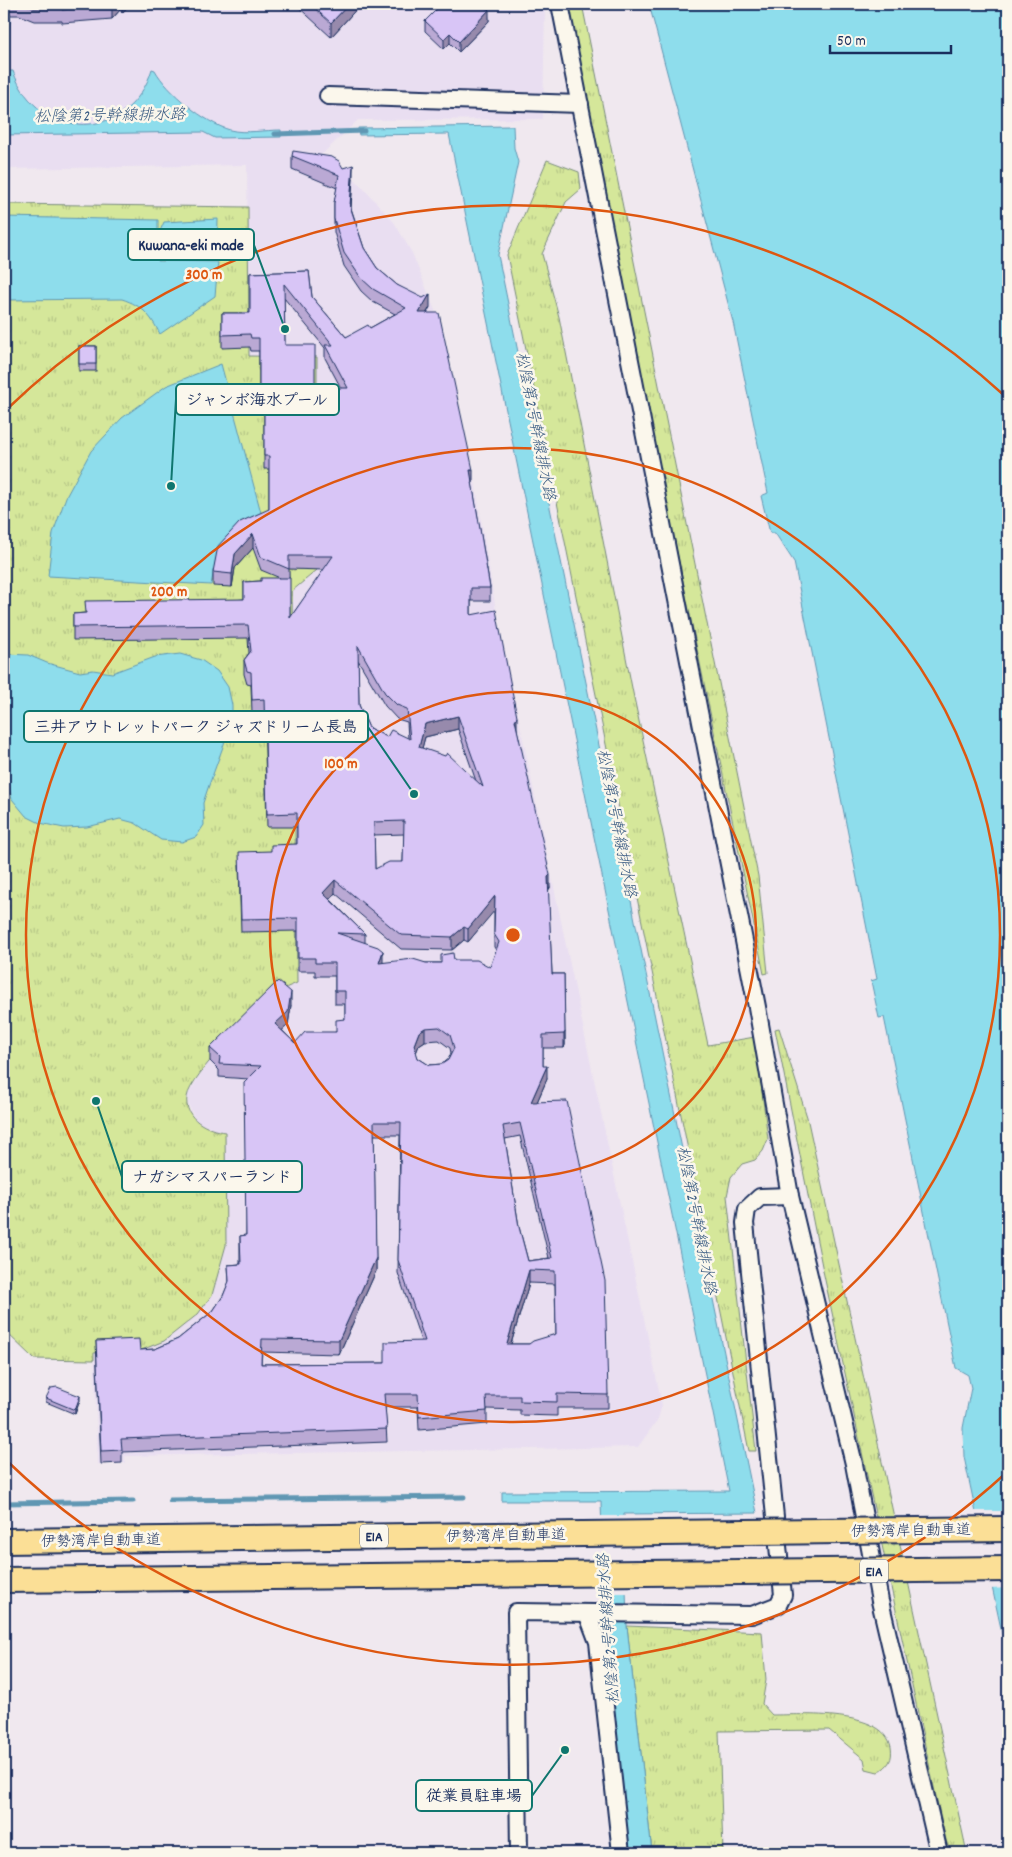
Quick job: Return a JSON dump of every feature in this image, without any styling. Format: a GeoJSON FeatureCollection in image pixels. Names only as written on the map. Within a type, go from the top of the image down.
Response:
{"type":"FeatureCollection","features":[{"type":"Feature","properties":{"kind":"highway","name":"伊勢湾岸自動車道"},"geometry":{"type":"LineString","coordinates":[[4,1541],[1008,1529]]}},
{"type":"Feature","properties":{"kind":"highway","name":"E1A"},"geometry":{"type":"LineString","coordinates":[[4,1580],[1008,1569]]}},
{"type":"Feature","properties":{"kind":"street"},"geometry":{"type":"LineString","coordinates":[[560,4],[757,1007],[790,1196],[854,1464],[880,1601],[939,1853]]}},
{"type":"Feature","properties":{"kind":"street"},"geometry":{"type":"LineString","coordinates":[[328,96],[536,101],[580,104]]}},
{"type":"Feature","properties":{"kind":"street"},"geometry":{"type":"LineString","coordinates":[[519,1853],[516,1612],[752,1615],[778,1605],[783,1595],[745,1223],[747,1209],[760,1197],[790,1196]]}},
{"type":"Feature","properties":{"kind":"street"},"geometry":{"type":"LineString","coordinates":[[593,1613],[598,1642],[621,1853]]}},
{"type":"Feature","properties":{"kind":"shaded area"},"geometry":{"type":"Polygon","coordinates":[[[4,4],[545,4],[543,119],[358,120],[311,165],[353,177],[394,222],[412,253],[440,323],[475,482],[495,605],[662,1405],[658,1419],[638,1447],[125,1456],[125,1463],[98,1464],[94,1353],[139,1351],[212,1295],[216,1279],[208,1130],[196,1121],[189,1106],[187,1096],[208,1061],[277,992],[297,983],[292,591],[317,571],[316,357],[249,356],[247,165],[4,169],[4,4]]]}},
{"type":"Feature","properties":{"kind":"green space"},"geometry":{"type":"Polygon","coordinates":[[[564,4],[582,4],[758,876],[768,973],[764,974],[564,4]]]}},
{"type":"Feature","properties":{"kind":"green space"},"geometry":{"type":"Polygon","coordinates":[[[547,160],[579,172],[581,189],[566,202],[542,254],[559,317],[633,693],[708,1045],[755,1037],[768,1139],[763,1151],[755,1160],[742,1164],[731,1177],[727,1196],[756,1451],[749,1451],[507,255],[547,160]]]}},
{"type":"Feature","properties":{"kind":"green space"},"geometry":{"type":"Polygon","coordinates":[[[4,204],[248,207],[249,356],[317,357],[317,570],[292,591],[297,983],[276,993],[255,1012],[200,1074],[187,1097],[189,1111],[198,1122],[211,1129],[225,1132],[226,1245],[212,1295],[198,1314],[164,1341],[139,1351],[94,1353],[94,1360],[34,1359],[4,1330],[4,204]]]}},
{"type":"Feature","properties":{"kind":"green space"},"geometry":{"type":"Polygon","coordinates":[[[779,1028],[807,1117],[967,1853],[949,1853],[935,1792],[822,1266],[775,1029],[779,1028]]]}},
{"type":"Feature","properties":{"kind":"green space"},"geometry":{"type":"Polygon","coordinates":[[[627,1626],[762,1632],[766,1680],[762,1704],[772,1715],[840,1717],[858,1720],[874,1726],[885,1735],[891,1747],[889,1762],[878,1772],[866,1769],[864,1759],[829,1730],[719,1731],[723,1853],[652,1853],[627,1626]]]}},
{"type":"Feature","properties":{"kind":"water"},"geometry":{"type":"Polygon","coordinates":[[[4,4],[11,4],[6,71],[13,71],[25,94],[42,111],[62,121],[84,124],[105,121],[125,111],[141,93],[152,69],[155,70],[177,97],[209,121],[236,131],[281,130],[281,137],[215,138],[203,132],[4,135],[4,4]]]}},
{"type":"Feature","properties":{"kind":"water"},"geometry":{"type":"Polygon","coordinates":[[[649,4],[1008,4],[1008,1661],[964,1457],[963,1428],[971,1388],[968,1375],[956,1368],[884,1017],[879,1018],[871,981],[877,979],[794,562],[775,533],[770,533],[761,496],[768,493],[733,322],[649,4]]]}},
{"type":"Feature","properties":{"kind":"water"},"geometry":{"type":"Polygon","coordinates":[[[513,126],[514,148],[518,162],[498,255],[757,1513],[624,1514],[627,1626],[652,1853],[628,1853],[605,1646],[601,1501],[502,1501],[502,1492],[729,1491],[449,134],[359,135],[358,128],[513,126]]]}},
{"type":"Feature","properties":{"kind":"water"},"geometry":{"type":"Polygon","coordinates":[[[4,217],[158,220],[158,261],[218,262],[215,296],[160,334],[141,308],[122,299],[4,300],[4,217]]]}},
{"type":"Feature","properties":{"kind":"water"},"geometry":{"type":"Polygon","coordinates":[[[218,219],[217,258],[170,259],[162,256],[160,231],[164,222],[218,219]]]}},
{"type":"Feature","properties":{"kind":"water"},"geometry":{"type":"Polygon","coordinates":[[[221,364],[263,520],[216,559],[211,585],[48,576],[53,533],[66,497],[91,451],[122,418],[166,386],[221,364]]]}},
{"type":"Feature","properties":{"kind":"water"},"geometry":{"type":"Polygon","coordinates":[[[7,654],[28,655],[47,663],[80,672],[93,670],[112,673],[155,657],[180,654],[201,660],[217,671],[228,687],[232,705],[232,722],[203,803],[204,825],[196,837],[182,842],[161,840],[135,823],[120,819],[87,827],[64,828],[40,823],[26,816],[12,799],[4,768],[4,656],[7,654]]]}},
{"type":"Feature","properties":{"kind":"pier"},"geometry":{"type":"Polygon","coordinates":[[[973,1511],[1008,1511],[1008,1588],[990,1589],[973,1511]]]}},
{"type":"Feature","properties":{"kind":"pier"},"geometry":{"type":"Polygon","coordinates":[[[599,1516],[626,1516],[628,1593],[601,1593],[599,1516]]]}},
{"type":"Feature","properties":{"kind":"building"},"geometry":{"type":"Polygon","coordinates":[[[24,4],[114,4],[62,10],[62,7],[34,8],[24,4]]]}},
{"type":"Feature","properties":{"kind":"building"},"geometry":{"type":"Polygon","coordinates":[[[310,4],[349,4],[331,23],[310,4]]]}},
{"type":"Feature","properties":{"kind":"building"},"geometry":{"type":"Polygon","coordinates":[[[442,4],[484,4],[489,10],[459,42],[450,33],[444,39],[425,21],[442,4]]]}},
{"type":"Feature","properties":{"kind":"building"},"geometry":{"type":"Polygon","coordinates":[[[293,151],[332,157],[339,161],[343,168],[353,165],[350,206],[364,248],[377,268],[397,285],[423,298],[430,294],[419,313],[439,313],[473,470],[470,470],[490,588],[471,588],[471,615],[496,610],[517,717],[515,720],[550,875],[548,877],[552,974],[564,974],[565,1032],[564,1034],[543,1035],[543,1066],[547,1066],[531,1102],[567,1101],[605,1281],[608,1395],[557,1394],[557,1402],[520,1401],[520,1396],[486,1396],[487,1411],[419,1417],[418,1394],[384,1394],[387,1429],[121,1439],[122,1450],[101,1451],[96,1341],[139,1339],[140,1350],[155,1349],[178,1339],[213,1311],[223,1296],[229,1281],[228,1265],[241,1264],[240,1236],[246,1235],[244,1083],[261,1066],[219,1064],[220,1057],[210,1048],[278,981],[291,992],[288,1012],[275,1024],[295,1043],[305,1032],[336,1032],[336,1020],[345,1019],[345,991],[335,991],[335,963],[315,963],[315,958],[298,958],[298,918],[241,919],[239,852],[271,851],[271,845],[297,844],[297,813],[267,814],[264,699],[252,700],[251,672],[247,671],[244,660],[251,651],[248,625],[73,627],[73,614],[86,613],[85,601],[244,599],[244,582],[261,581],[261,578],[290,578],[290,618],[333,556],[289,556],[289,569],[261,557],[253,534],[235,554],[232,574],[213,572],[218,546],[240,522],[269,509],[269,456],[264,456],[264,399],[259,399],[259,338],[251,338],[250,334],[222,335],[222,313],[250,313],[250,273],[309,271],[312,297],[346,337],[368,325],[370,328],[406,308],[373,289],[361,278],[344,253],[334,219],[334,203],[339,175],[292,156],[293,151]],[[284,284],[285,345],[315,345],[315,388],[348,388],[325,345],[333,345],[284,284]],[[358,646],[359,705],[369,728],[387,737],[391,730],[410,739],[407,709],[397,705],[385,693],[358,646]],[[458,716],[425,724],[419,747],[445,756],[447,753],[483,787],[458,716]],[[404,821],[374,822],[375,869],[389,862],[403,862],[404,821]],[[335,880],[323,893],[365,934],[337,933],[378,947],[383,951],[379,963],[413,959],[426,963],[441,963],[441,955],[453,953],[454,960],[477,960],[490,967],[499,942],[494,934],[495,896],[468,929],[464,927],[452,937],[401,935],[335,880]],[[439,1027],[425,1028],[419,1032],[414,1045],[418,1058],[429,1065],[442,1064],[448,1060],[454,1048],[450,1035],[439,1027]],[[374,1122],[376,1258],[339,1340],[262,1339],[261,1364],[385,1363],[385,1342],[425,1341],[398,1260],[401,1122],[374,1122]],[[520,1123],[503,1126],[519,1227],[528,1261],[552,1258],[520,1123]],[[529,1270],[507,1344],[529,1344],[556,1334],[555,1271],[529,1270]]]}},
{"type":"Feature","properties":{"kind":"building"},"geometry":{"type":"Polygon","coordinates":[[[79,346],[96,346],[96,364],[79,364],[79,346]]]}},
{"type":"Feature","properties":{"kind":"building"},"geometry":{"type":"Polygon","coordinates":[[[57,1387],[80,1396],[75,1410],[46,1398],[51,1388],[57,1387]]]}},
{"type":"Feature","properties":{"kind":"waterway","name":"松陰第2号幹線排水路"},"geometry":{"type":"LineString","coordinates":[[275,134],[364,131]]}},
{"type":"Feature","properties":{"kind":"waterway"},"geometry":{"type":"LineString","coordinates":[[170,1500],[464,1497]]}},
{"type":"Feature","properties":{"kind":"waterway"},"geometry":{"type":"LineString","coordinates":[[4,1503],[133,1501]]}},
{"type":"Feature","properties":{"kind":"place","name":"Kuwana-eki made"},"geometry":{"type":"Point","coordinates":[285,329]}},
{"type":"Feature","properties":{"kind":"place","name":"ジャンボ海水プール"},"geometry":{"type":"Point","coordinates":[171,486]}},
{"type":"Feature","properties":{"kind":"place","name":"三井アウトレットパーク ジャズドリーム長島"},"geometry":{"type":"Point","coordinates":[414,794]}},
{"type":"Feature","properties":{"kind":"place","name":"ナガシマスパーランド"},"geometry":{"type":"Point","coordinates":[96,1101]}},
{"type":"Feature","properties":{"kind":"place","name":"従業員駐車場"},"geometry":{"type":"Point","coordinates":[565,1750]}}]}
